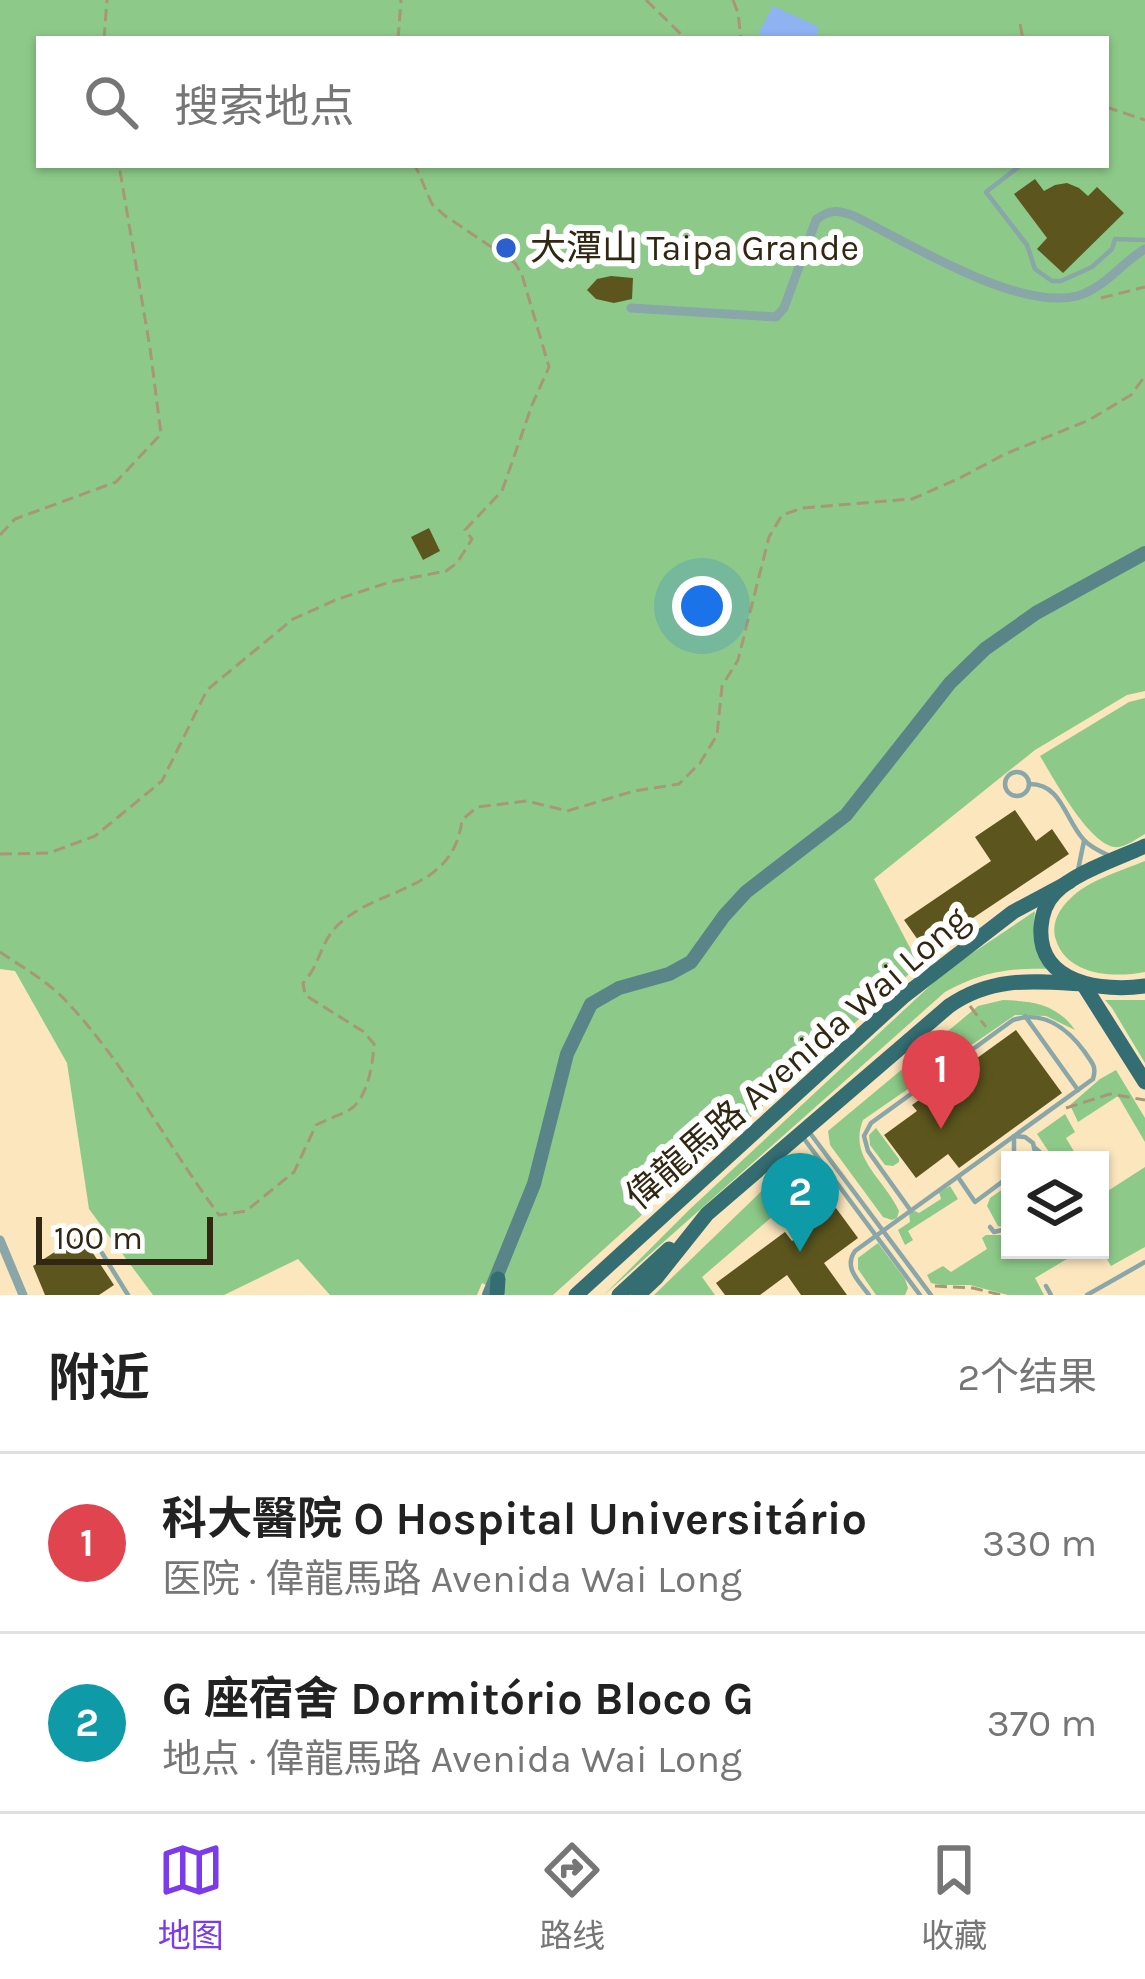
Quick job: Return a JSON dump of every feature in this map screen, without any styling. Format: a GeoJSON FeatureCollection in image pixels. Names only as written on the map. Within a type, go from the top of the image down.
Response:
{"type":"FeatureCollection","features":[{"type":"Feature","properties":{"kind":"main road","name":"偉龍馬路 Avenida Wai Long"},"geometry":{"type":"LineString","coordinates":[[576,1295],[917,985],[1013,912],[1145,846]]}},
{"type":"Feature","properties":{"kind":"main road"},"geometry":{"type":"LineString","coordinates":[[1070,881],[1046,905],[1041,921],[1046,954],[1055,968],[1083,984],[1145,1082]]}},
{"type":"Feature","properties":{"kind":"main road","name":"偉龍馬路 Avenida Wai Long"},"geometry":{"type":"LineString","coordinates":[[638,1295],[707,1214],[964,995],[998,982],[1022,980],[1145,986]]}},
{"type":"Feature","properties":{"kind":"main road"},"geometry":{"type":"LineString","coordinates":[[586,1295],[689,1190]]}},
{"type":"Feature","properties":{"kind":"main road"},"geometry":{"type":"LineString","coordinates":[[619,1295],[707,1214]]}},
{"type":"Feature","properties":{"kind":"street"},"geometry":{"type":"LineString","coordinates":[[631,308],[776,317],[784,308],[816,220],[825,212],[854,216],[987,283],[1045,298],[1079,296],[1097,287],[1145,245]]}},
{"type":"Feature","properties":{"kind":"street"},"geometry":{"type":"LineString","coordinates":[[495,1290],[544,1151],[567,1054],[591,1004],[619,988],[669,974],[691,962],[746,892],[846,815],[950,683],[985,649],[1036,613],[1145,553]]}},
{"type":"Feature","properties":{"kind":"street"},"geometry":{"type":"LineString","coordinates":[[0,1240],[23,1295]]}},
{"type":"Feature","properties":{"kind":"lane"},"geometry":{"type":"LineString","coordinates":[[1017,168],[986,192],[1027,245],[1040,274],[1052,281],[1070,278],[1112,249],[1115,235],[1145,245]]}},
{"type":"Feature","properties":{"kind":"lane"},"geometry":{"type":"LineString","coordinates":[[1016,772],[1024,773],[1030,784],[1021,796],[1012,796],[1005,786],[1006,778],[1016,772]]}},
{"type":"Feature","properties":{"kind":"lane"},"geometry":{"type":"LineString","coordinates":[[1030,784],[1052,790],[1084,841],[1120,858]]}},
{"type":"Feature","properties":{"kind":"lane"},"geometry":{"type":"LineString","coordinates":[[1070,881],[1084,841]]}},
{"type":"Feature","properties":{"kind":"lane"},"geometry":{"type":"LineString","coordinates":[[1025,1016],[1078,1090]]}},
{"type":"Feature","properties":{"kind":"lane"},"geometry":{"type":"LineString","coordinates":[[869,1295],[851,1269],[855,1251],[1093,1079],[1094,1066],[1070,1032],[1025,1016],[1013,1020],[871,1123],[866,1129],[868,1151],[911,1210]]}},
{"type":"Feature","properties":{"kind":"lane"},"geometry":{"type":"LineString","coordinates":[[803,1131],[885,1230],[931,1295]]}},
{"type":"Feature","properties":{"kind":"lane"},"geometry":{"type":"LineString","coordinates":[[803,1131],[920,1295]]}},
{"type":"Feature","properties":{"kind":"lane"},"geometry":{"type":"LineString","coordinates":[[1014,1136],[1030,1139],[1038,1151]]}},
{"type":"Feature","properties":{"kind":"lane"},"geometry":{"type":"LineString","coordinates":[[1014,1136],[1014,1151]]}},
{"type":"Feature","properties":{"kind":"lane"},"geometry":{"type":"LineString","coordinates":[[958,1177],[975,1202],[1001,1183]]}},
{"type":"Feature","properties":{"kind":"lane"},"geometry":{"type":"LineString","coordinates":[[990,1227],[994,1232],[1001,1230]]}},
{"type":"Feature","properties":{"kind":"lane"},"geometry":{"type":"LineString","coordinates":[[102,1253],[128,1295]]}},
{"type":"Feature","properties":{"kind":"lane"},"geometry":{"type":"LineString","coordinates":[[1088,1295],[1145,1262]]}},
{"type":"Feature","properties":{"kind":"lane"},"geometry":{"type":"LineString","coordinates":[[1046,1286],[1051,1295]]}},
{"type":"Feature","properties":{"kind":"path"},"geometry":{"type":"LineString","coordinates":[[104,36],[107,0]]}},
{"type":"Feature","properties":{"kind":"path"},"geometry":{"type":"LineString","coordinates":[[398,36],[401,0]]}},
{"type":"Feature","properties":{"kind":"path"},"geometry":{"type":"LineString","coordinates":[[646,0],[683,36]]}},
{"type":"Feature","properties":{"kind":"path"},"geometry":{"type":"LineString","coordinates":[[733,0],[741,36]]}},
{"type":"Feature","properties":{"kind":"path"},"geometry":{"type":"LineString","coordinates":[[1020,24],[1022,36]]}},
{"type":"Feature","properties":{"kind":"path"},"geometry":{"type":"LineString","coordinates":[[1109,108],[1145,120]]}},
{"type":"Feature","properties":{"kind":"path"},"geometry":{"type":"LineString","coordinates":[[0,535],[15,519],[116,482],[161,434],[120,168]]}},
{"type":"Feature","properties":{"kind":"path"},"geometry":{"type":"LineString","coordinates":[[0,854],[49,853],[95,836],[161,781],[207,690],[293,619],[373,588],[446,571],[472,539],[465,530],[502,491],[548,367],[515,263],[432,204],[416,168]]}},
{"type":"Feature","properties":{"kind":"path"},"geometry":{"type":"LineString","coordinates":[[0,952],[67,1001],[148,1107],[219,1215],[246,1211],[294,1172],[316,1125],[355,1106],[373,1061],[374,1044],[364,1032],[304,995],[303,983],[314,972],[334,928],[444,863],[460,838],[462,820],[477,806],[527,801],[567,811],[634,791],[679,784],[700,763],[717,735],[722,686],[738,660],[769,537],[782,515],[803,508],[912,499],[1089,420],[1131,395],[1145,376]]}},
{"type":"Feature","properties":{"kind":"path"},"geometry":{"type":"LineString","coordinates":[[1046,1113],[1110,1094],[1145,1100]]}},
{"type":"Feature","properties":{"kind":"path"},"geometry":{"type":"LineString","coordinates":[[916,1273],[920,1269],[936,1287],[1001,1295]]}},
{"type":"Feature","properties":{"kind":"green space","name":"大潭山 Taipa Grande"},"geometry":{"type":"Polygon","coordinates":[[[0,0],[1145,0],[1145,691],[1127,695],[1035,750],[874,879],[919,965],[553,1295],[506,1295],[482,1283],[477,1295],[330,1295],[298,1259],[224,1295],[153,1295],[89,1209],[67,1063],[15,971],[0,969],[0,0]]]}},
{"type":"Feature","properties":{"kind":"green space"},"geometry":{"type":"Polygon","coordinates":[[[1145,698],[1145,834],[1119,847],[1108,845],[1074,811],[1040,756],[1129,702],[1145,698]]]}},
{"type":"Feature","properties":{"kind":"green space"},"geometry":{"type":"Polygon","coordinates":[[[1145,861],[1145,972],[1093,972],[1070,961],[1055,934],[1062,908],[1086,886],[1145,861]]]}},
{"type":"Feature","properties":{"kind":"green space"},"geometry":{"type":"Polygon","coordinates":[[[1035,911],[1037,942],[1052,969],[996,972],[945,992],[604,1295],[947,970],[1035,911]]]}},
{"type":"Feature","properties":{"kind":"green space"},"geometry":{"type":"Polygon","coordinates":[[[1003,1000],[1044,1006],[1075,1030],[1046,1016],[1015,1015],[863,1120],[860,1146],[864,1157],[899,1211],[892,1220],[883,1217],[830,1145],[828,1131],[978,1006],[1003,1000]]]}},
{"type":"Feature","properties":{"kind":"green space"},"geometry":{"type":"Polygon","coordinates":[[[1105,1000],[1145,1000],[1145,1063],[1112,1008],[1105,1000]]]}},
{"type":"Feature","properties":{"kind":"green space"},"geometry":{"type":"Polygon","coordinates":[[[1116,1070],[1145,1118],[1145,1142],[1118,1096],[1078,1122],[1070,1105],[1116,1070]]]}},
{"type":"Feature","properties":{"kind":"green space"},"geometry":{"type":"Polygon","coordinates":[[[1065,1114],[1075,1132],[1066,1138],[1074,1151],[1048,1151],[1037,1134],[1065,1114]]]}},
{"type":"Feature","properties":{"kind":"green space"},"geometry":{"type":"Polygon","coordinates":[[[876,1128],[899,1159],[893,1166],[885,1165],[870,1145],[869,1135],[876,1128]]]}},
{"type":"Feature","properties":{"kind":"green space"},"geometry":{"type":"Polygon","coordinates":[[[800,1154],[807,1155],[817,1168],[815,1180],[702,1277],[715,1295],[654,1295],[800,1154]]]}},
{"type":"Feature","properties":{"kind":"green space"},"geometry":{"type":"Polygon","coordinates":[[[1145,1167],[1145,1247],[1111,1266],[1107,1259],[1109,1190],[1145,1167]]]}},
{"type":"Feature","properties":{"kind":"green space"},"geometry":{"type":"Polygon","coordinates":[[[950,1186],[958,1199],[908,1231],[913,1240],[905,1245],[898,1230],[910,1222],[909,1213],[919,1213],[941,1199],[939,1192],[950,1186]]]}},
{"type":"Feature","properties":{"kind":"green space"},"geometry":{"type":"Polygon","coordinates":[[[1001,1190],[1001,1227],[987,1206],[1001,1190]]]}},
{"type":"Feature","properties":{"kind":"green space"},"geometry":{"type":"Polygon","coordinates":[[[1001,1235],[1001,1259],[1067,1259],[1035,1278],[1044,1295],[1008,1295],[970,1285],[931,1283],[927,1275],[943,1266],[951,1272],[987,1249],[982,1238],[1001,1235]]]}},
{"type":"Feature","properties":{"kind":"green space"},"geometry":{"type":"Polygon","coordinates":[[[878,1243],[905,1279],[905,1295],[876,1295],[858,1269],[858,1258],[878,1243]]]}},
{"type":"Feature","properties":{"kind":"water"},"geometry":{"type":"Polygon","coordinates":[[[773,6],[819,27],[816,36],[759,36],[773,6]]]}},
{"type":"Feature","properties":{"kind":"building"},"geometry":{"type":"Polygon","coordinates":[[[1035,179],[1044,191],[1067,183],[1088,196],[1097,187],[1124,213],[1063,273],[1037,249],[1047,238],[1014,194],[1035,179]]]}},
{"type":"Feature","properties":{"kind":"building"},"geometry":{"type":"Polygon","coordinates":[[[633,278],[632,299],[614,303],[596,299],[587,290],[597,279],[633,278]]]}},
{"type":"Feature","properties":{"kind":"building"},"geometry":{"type":"Polygon","coordinates":[[[429,528],[440,551],[423,560],[411,537],[429,528]]]}},
{"type":"Feature","properties":{"kind":"building"},"geometry":{"type":"Polygon","coordinates":[[[1015,810],[1036,841],[1052,829],[1069,854],[925,950],[904,920],[991,861],[975,837],[1015,810]]]}},
{"type":"Feature","properties":{"kind":"building"},"geometry":{"type":"Polygon","coordinates":[[[1016,1030],[1062,1093],[959,1168],[948,1154],[916,1178],[884,1135],[917,1111],[912,1105],[1016,1030]]]}},
{"type":"Feature","properties":{"kind":"building"},"geometry":{"type":"Polygon","coordinates":[[[836,1208],[858,1238],[824,1263],[847,1295],[801,1295],[787,1275],[760,1295],[725,1295],[716,1283],[785,1232],[792,1241],[836,1208]]]}},
{"type":"Feature","properties":{"kind":"building"},"geometry":{"type":"Polygon","coordinates":[[[81,1235],[114,1285],[99,1295],[45,1295],[33,1266],[81,1235]]]}},
{"type":"Feature","properties":{"kind":"place","name":"大潭山 Taipa Grande"},"geometry":{"type":"Point","coordinates":[506,248]}},
{"type":"Feature","properties":{"kind":"place","name":"科大醫院 O Hospital Universitário"},"geometry":{"type":"Point","coordinates":[941,1129]}},
{"type":"Feature","properties":{"kind":"place","name":"G 座宿舍 Dormitório Bloco G"},"geometry":{"type":"Point","coordinates":[800,1252]}}]}
